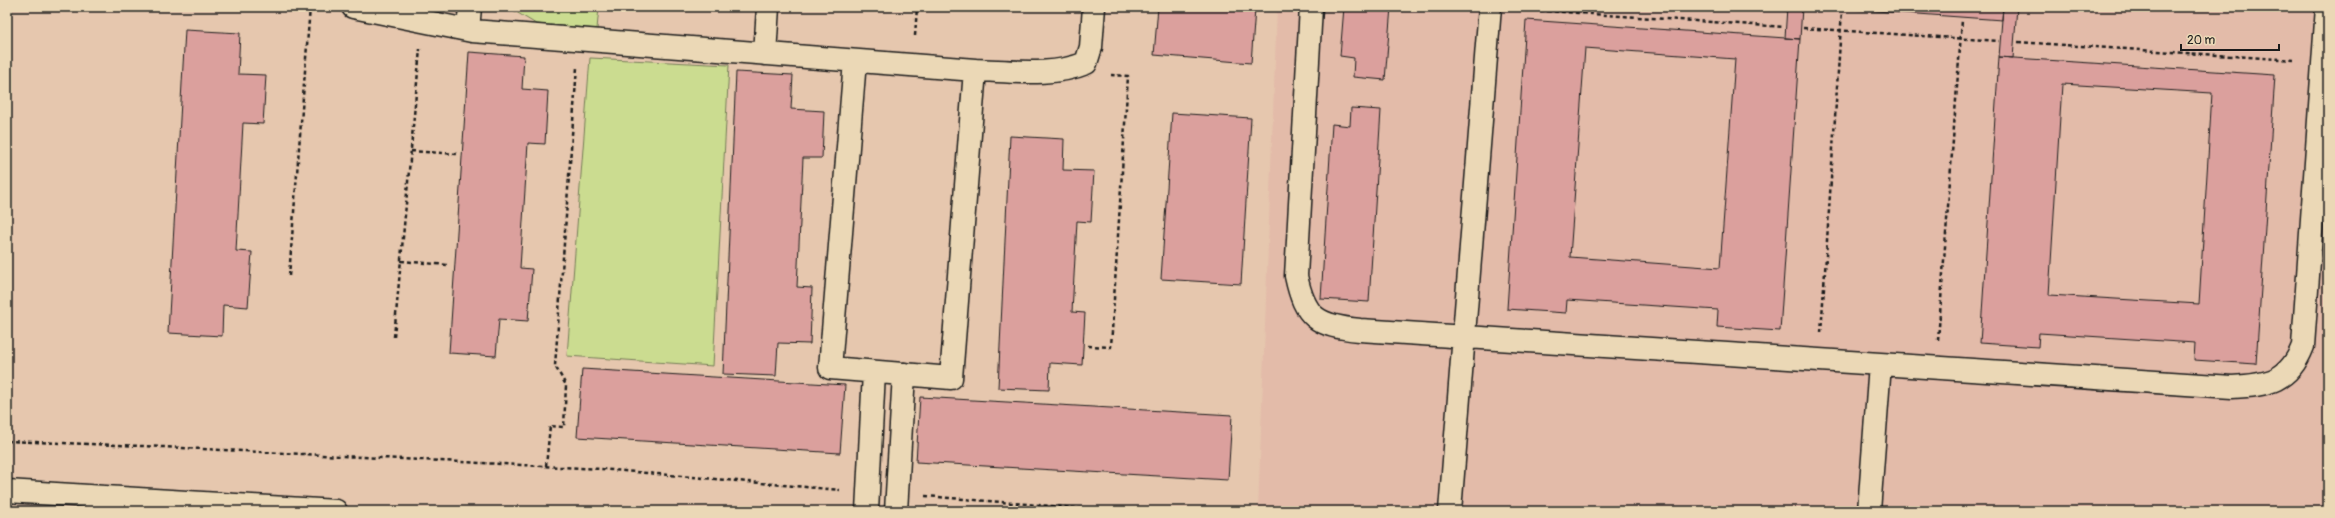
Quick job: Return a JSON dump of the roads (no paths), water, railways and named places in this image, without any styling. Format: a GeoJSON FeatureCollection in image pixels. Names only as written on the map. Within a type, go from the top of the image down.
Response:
{"type":"FeatureCollection","features":[{"type":"Feature","properties":{"kind":"street"},"geometry":{"type":"LineString","coordinates":[[353,7],[468,30],[578,40],[975,70],[1054,72],[1071,69],[1086,63],[1091,47],[1094,7]]}},
{"type":"Feature","properties":{"kind":"street"},"geometry":{"type":"LineString","coordinates":[[468,30],[470,7]]}},
{"type":"Feature","properties":{"kind":"street"},"geometry":{"type":"LineString","coordinates":[[765,54],[768,7]]}},
{"type":"Feature","properties":{"kind":"street"},"geometry":{"type":"LineString","coordinates":[[1311,7],[1296,276],[1301,299],[1309,314],[1328,324],[1342,328],[1464,337],[2232,387],[2260,385],[2277,380],[2289,372],[2297,361],[2303,346],[2327,7]]}},
{"type":"Feature","properties":{"kind":"street"},"geometry":{"type":"LineString","coordinates":[[1450,511],[1490,7]]}},
{"type":"Feature","properties":{"kind":"street"},"geometry":{"type":"LineString","coordinates":[[855,61],[830,368],[951,378],[975,70]]}},
{"type":"Feature","properties":{"kind":"street"},"geometry":{"type":"LineString","coordinates":[[1869,511],[1880,364]]}},
{"type":"Feature","properties":{"kind":"street"},"geometry":{"type":"LineString","coordinates":[[868,502],[874,372]]}},
{"type":"Feature","properties":{"kind":"street"},"geometry":{"type":"LineString","coordinates":[[897,503],[904,374]]}},
{"type":"Feature","properties":{"kind":"street"},"geometry":{"type":"LineString","coordinates":[[7,492],[336,511]]}}]}
